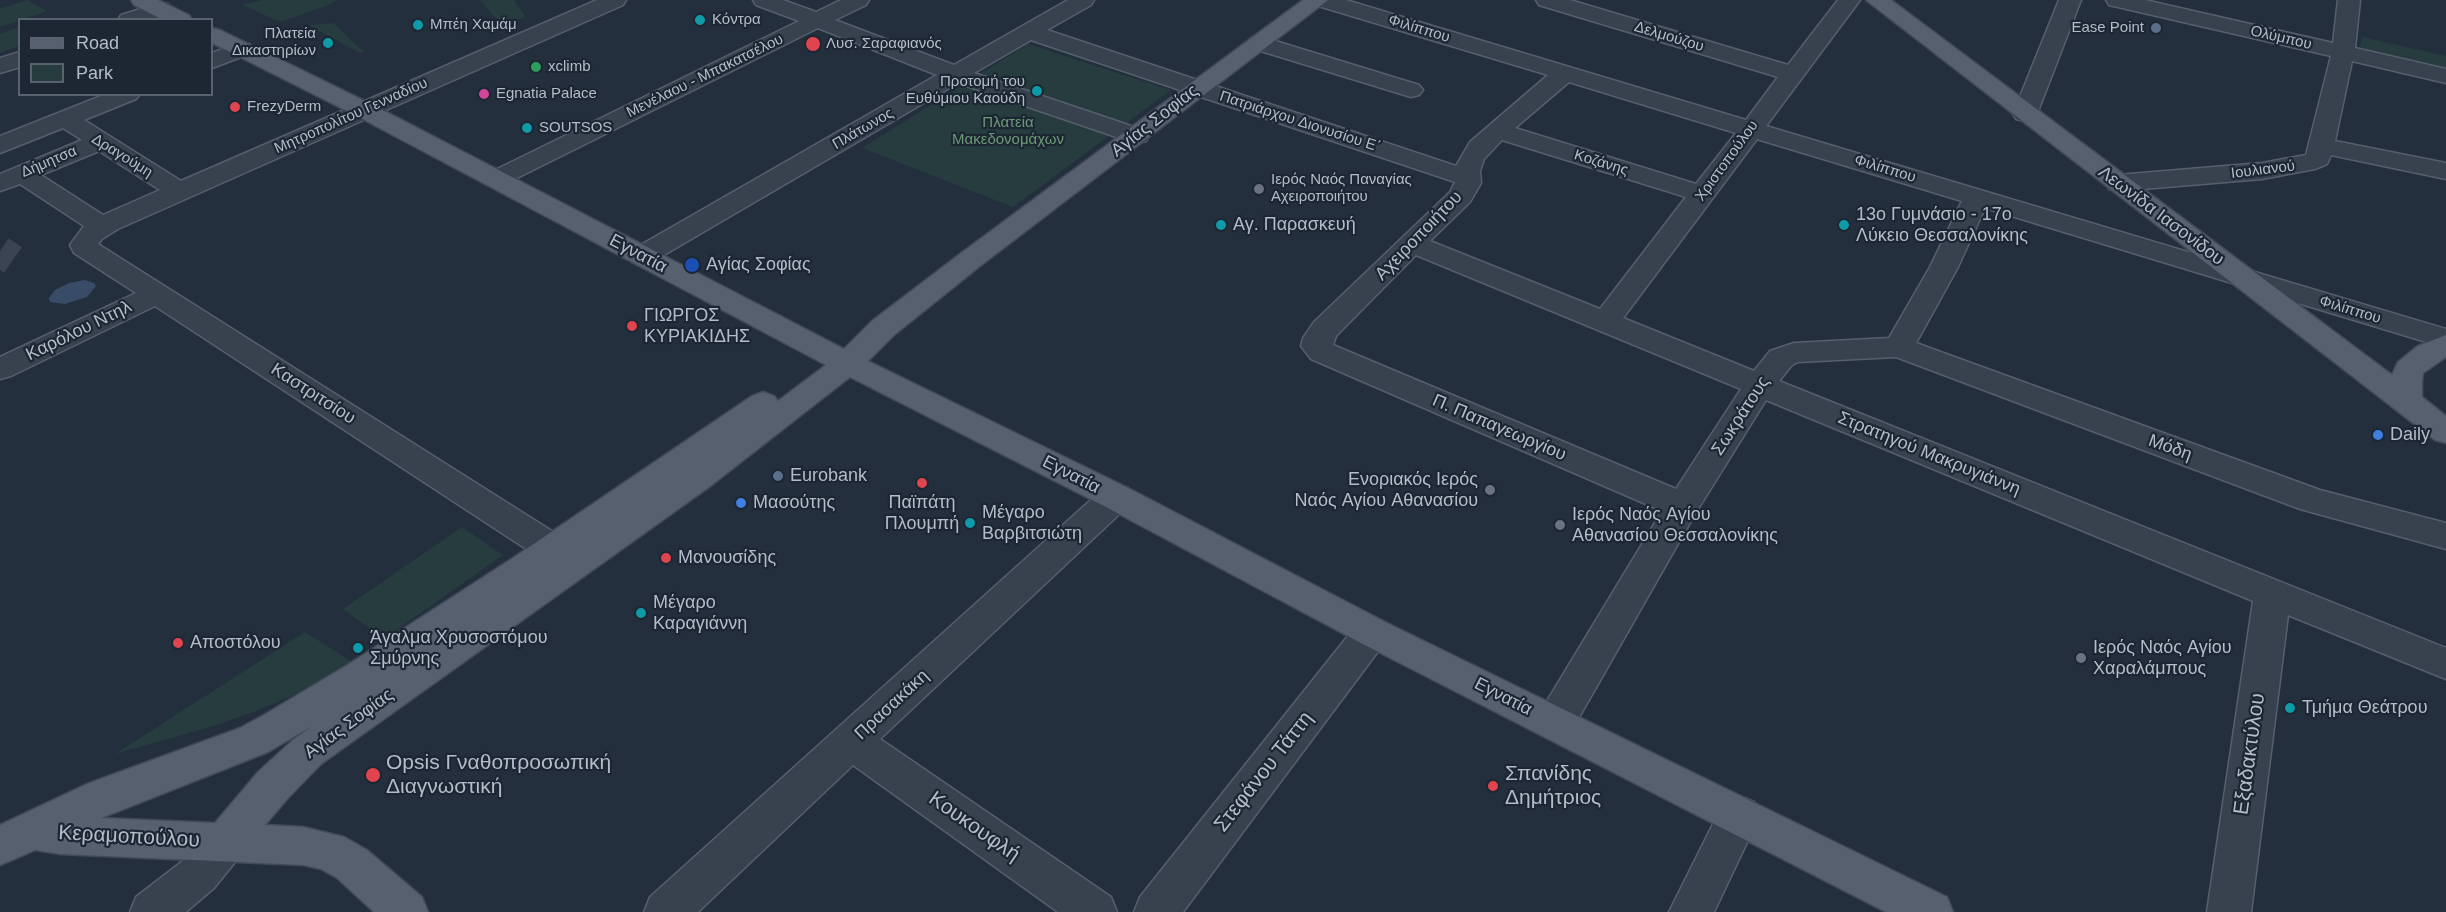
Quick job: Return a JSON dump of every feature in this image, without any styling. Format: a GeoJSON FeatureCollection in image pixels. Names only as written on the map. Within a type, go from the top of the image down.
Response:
{"type":"FeatureCollection","features":[{"type":"Feature","properties":{"kind":"main road","name":"Αγίας Σοφίας"},"geometry":{"type":"LineString","coordinates":[[11,833],[254,740],[363,675],[553,549],[769,399],[884,328],[1317,0]]}},
{"type":"Feature","properties":{"kind":"main road","name":"Λεωνίδα Ιασονίδου"},"geometry":{"type":"LineString","coordinates":[[1876,0],[2446,432]]}},
{"type":"Feature","properties":{"kind":"main road"},"geometry":{"type":"LineString","coordinates":[[151,4],[177,18]]}},
{"type":"Feature","properties":{"kind":"main road","name":"Εγνατία"},"geometry":{"type":"LineString","coordinates":[[213,36],[364,111],[838,358],[1116,498],[1372,632],[1931,912]]}},
{"type":"Feature","properties":{"kind":"main road"},"geometry":{"type":"LineString","coordinates":[[2406,402],[2406,381],[2409,369],[2429,353],[2446,345]]}},
{"type":"Feature","properties":{"kind":"main road","name":"Αγίας Σοφίας"},"geometry":{"type":"LineString","coordinates":[[225,842],[273,785],[307,752],[697,479],[838,358]]}},
{"type":"Feature","properties":{"kind":"main road","name":"Κεραμοπούλου"},"geometry":{"type":"LineString","coordinates":[[11,833],[303,846],[329,851],[352,864],[406,912]]}},
{"type":"Feature","properties":{"kind":"street","name":"Μητροπολίτου Γενναδίου"},"geometry":{"type":"LineString","coordinates":[[95,231],[179,191],[615,0]]}},
{"type":"Feature","properties":{"kind":"street"},"geometry":{"type":"LineString","coordinates":[[764,0],[958,74],[1137,136]]}},
{"type":"Feature","properties":{"kind":"street","name":"Μενέλαου - Μπακατσέλου"},"geometry":{"type":"LineString","coordinates":[[496,180],[858,0]]}},
{"type":"Feature","properties":{"kind":"street","name":"Πλάτωνος"},"geometry":{"type":"LineString","coordinates":[[642,256],[1083,0]]}},
{"type":"Feature","properties":{"kind":"street","name":"Φιλίππου"},"geometry":{"type":"LineString","coordinates":[[1323,0],[2446,339]]}},
{"type":"Feature","properties":{"kind":"street","name":"Δελμούζου"},"geometry":{"type":"LineString","coordinates":[[1547,0],[1792,74]]}},
{"type":"Feature","properties":{"kind":"street","name":"Χριστοπούλου"},"geometry":{"type":"LineString","coordinates":[[1605,322],[1849,0]]}},
{"type":"Feature","properties":{"kind":"street"},"geometry":{"type":"LineString","coordinates":[[2025,114],[2070,0]]}},
{"type":"Feature","properties":{"kind":"street","name":"Ολύμπου"},"geometry":{"type":"LineString","coordinates":[[2116,0],[2446,76]]}},
{"type":"Feature","properties":{"kind":"street"},"geometry":{"type":"LineString","coordinates":[[2349,0],[2343,52],[2322,146],[2446,171]]}},
{"type":"Feature","properties":{"kind":"street"},"geometry":{"type":"LineString","coordinates":[[132,18],[151,4]]}},
{"type":"Feature","properties":{"kind":"street","name":"Πατριάρχου Διονυσίου Ε΄"},"geometry":{"type":"LineString","coordinates":[[1030,32],[1468,178]]}},
{"type":"Feature","properties":{"kind":"street"},"geometry":{"type":"LineString","coordinates":[[1259,43],[1411,90]]}},
{"type":"Feature","properties":{"kind":"street"},"geometry":{"type":"LineString","coordinates":[[213,61],[241,50]]}},
{"type":"Feature","properties":{"kind":"street"},"geometry":{"type":"LineString","coordinates":[[0,66],[18,60]]}},
{"type":"Feature","properties":{"kind":"street","name":"Αχειροποιήτου"},"geometry":{"type":"LineString","coordinates":[[1316,346],[1318,338],[1325,329],[1461,196],[1473,156],[1498,131],[1565,73]]}},
{"type":"Feature","properties":{"kind":"street"},"geometry":{"type":"LineString","coordinates":[[0,146],[123,96]]}},
{"type":"Feature","properties":{"kind":"street","name":"Δραγούμη"},"geometry":{"type":"LineString","coordinates":[[66,119],[179,191]]}},
{"type":"Feature","properties":{"kind":"street","name":"Κοζάνης"},"geometry":{"type":"LineString","coordinates":[[1498,131],[1703,194]]}},
{"type":"Feature","properties":{"kind":"street","name":"Δήμητσα"},"geometry":{"type":"LineString","coordinates":[[11,178],[99,142]]}},
{"type":"Feature","properties":{"kind":"street","name":"Ιουλιανού"},"geometry":{"type":"LineString","coordinates":[[2118,183],[2262,171],[2306,164],[2318,159],[2322,146]]}},
{"type":"Feature","properties":{"kind":"street"},"geometry":{"type":"LineString","coordinates":[[11,178],[95,231]]}},
{"type":"Feature","properties":{"kind":"street"},"geometry":{"type":"LineString","coordinates":[[1899,347],[1944,267],[1977,197]]}},
{"type":"Feature","properties":{"kind":"street","name":"Καστριτσίου"},"geometry":{"type":"LineString","coordinates":[[95,231],[84,247],[553,549]]}},
{"type":"Feature","properties":{"kind":"street","name":"Στρατηγού Μακρυγιάννη"},"geometry":{"type":"LineString","coordinates":[[1413,244],[2446,664]]}},
{"type":"Feature","properties":{"kind":"street","name":"Καρόλου Ντηλ"},"geometry":{"type":"LineString","coordinates":[[0,369],[157,294]]}},
{"type":"Feature","properties":{"kind":"street","name":"Π. Παπαγεωργίου"},"geometry":{"type":"LineString","coordinates":[[1316,346],[1333,357],[1683,506]]}},
{"type":"Feature","properties":{"kind":"street","name":"Σωκράτους"},"geometry":{"type":"LineString","coordinates":[[1555,723],[1683,506],[1760,384],[1781,358],[1794,353],[1899,347]]}},
{"type":"Feature","properties":{"kind":"street","name":"Μόδη"},"geometry":{"type":"LineString","coordinates":[[1899,347],[2312,500],[2446,536]]}},
{"type":"Feature","properties":{"kind":"street","name":"Πρασακάκη"},"geometry":{"type":"LineString","coordinates":[[666,912],[1116,498]]}},
{"type":"Feature","properties":{"kind":"street","name":"Εξαδακτύλου"},"geometry":{"type":"LineString","coordinates":[[2229,912],[2272,595]]}},
{"type":"Feature","properties":{"kind":"street","name":"Στεφάνου Τάττη"},"geometry":{"type":"LineString","coordinates":[[1156,912],[1372,632]]}},
{"type":"Feature","properties":{"kind":"street","name":"Κουκουφλή"},"geometry":{"type":"LineString","coordinates":[[852,742],[1095,912]]}},
{"type":"Feature","properties":{"kind":"street"},"geometry":{"type":"LineString","coordinates":[[1691,912],[1739,815]]}},
{"type":"Feature","properties":{"kind":"street","name":"Αγίας Σοφίας"},"geometry":{"type":"LineString","coordinates":[[152,912],[198,874],[225,842]]}},
{"type":"Feature","properties":{"kind":"green space"},"geometry":{"type":"Polygon","coordinates":[[[27,0],[47,11],[26,18],[18,18],[18,21],[0,27],[0,9],[27,0]]]}},
{"type":"Feature","properties":{"kind":"green space"},"geometry":{"type":"Polygon","coordinates":[[[263,0],[337,0],[280,22],[242,5],[263,0]]]}},
{"type":"Feature","properties":{"kind":"green space"},"geometry":{"type":"Polygon","coordinates":[[[480,0],[514,0],[526,17],[502,26],[480,0]]]}},
{"type":"Feature","properties":{"kind":"green space"},"geometry":{"type":"Polygon","coordinates":[[[333,23],[364,52],[360,53],[309,25],[333,23]]]}},
{"type":"Feature","properties":{"kind":"green space"},"geometry":{"type":"Polygon","coordinates":[[[18,27],[18,46],[0,53],[0,34],[18,27]]]}},
{"type":"Feature","properties":{"kind":"green space"},"geometry":{"type":"Polygon","coordinates":[[[2362,37],[2446,56],[2446,69],[2360,49],[2362,37]]]}},
{"type":"Feature","properties":{"kind":"green space","name":"Πλατεία Μακεδονομάχων"},"geometry":{"type":"Polygon","coordinates":[[[1028,44],[1171,90],[1013,207],[862,148],[1028,44]]]}},
{"type":"Feature","properties":{"kind":"green space"},"geometry":{"type":"Polygon","coordinates":[[[462,527],[503,555],[384,639],[343,609],[462,527]]]}},
{"type":"Feature","properties":{"kind":"green space"},"geometry":{"type":"Polygon","coordinates":[[[305,632],[352,662],[294,695],[256,711],[214,726],[115,754],[305,632]]]}},
{"type":"Feature","properties":{"kind":"water"},"geometry":{"type":"Polygon","coordinates":[[[85,280],[96,286],[87,297],[65,304],[50,302],[49,298],[55,290],[69,283],[85,280]]]}},
{"type":"Feature","properties":{"kind":"tunnel"},"geometry":{"type":"LineString","coordinates":[[0,251],[13,260]]}},
{"type":"Feature","properties":{"kind":"place","name":"Κόντρα"},"geometry":{"type":"Point","coordinates":[700,20]}},
{"type":"Feature","properties":{"kind":"place","name":"Μπέη Χαμάμ"},"geometry":{"type":"Point","coordinates":[418,25]}},
{"type":"Feature","properties":{"kind":"place","name":"Ease Point"},"geometry":{"type":"Point","coordinates":[2156,28]}},
{"type":"Feature","properties":{"kind":"place","name":"Πλατεία Δικαστηρίων"},"geometry":{"type":"Point","coordinates":[328,43]}},
{"type":"Feature","properties":{"kind":"place","name":"Λυσ. Σαραφιανός"},"geometry":{"type":"Point","coordinates":[813,44]}},
{"type":"Feature","properties":{"kind":"place","name":"xclimb"},"geometry":{"type":"Point","coordinates":[536,67]}},
{"type":"Feature","properties":{"kind":"place","name":"Προτομή του Ευθύμιου Καούδη"},"geometry":{"type":"Point","coordinates":[1037,91]}},
{"type":"Feature","properties":{"kind":"place","name":"Egnatia Palace"},"geometry":{"type":"Point","coordinates":[484,94]}},
{"type":"Feature","properties":{"kind":"place","name":"FrezyDerm"},"geometry":{"type":"Point","coordinates":[235,107]}},
{"type":"Feature","properties":{"kind":"place","name":"SOUTSOS"},"geometry":{"type":"Point","coordinates":[527,128]}},
{"type":"Feature","properties":{"kind":"place","name":"Ιερός Ναός Παναγίας Αχειροποιήτου"},"geometry":{"type":"Point","coordinates":[1259,189]}},
{"type":"Feature","properties":{"kind":"place","name":"Αγ. Παρασκευή"},"geometry":{"type":"Point","coordinates":[1221,225]}},
{"type":"Feature","properties":{"kind":"place","name":"13ο Γυμνάσιο - 17ο Λύκειο Θεσσαλονίκης"},"geometry":{"type":"Point","coordinates":[1844,225]}},
{"type":"Feature","properties":{"kind":"place","name":"Αγίας Σοφίας"},"geometry":{"type":"Point","coordinates":[692,265]}},
{"type":"Feature","properties":{"kind":"place","name":"ΓΙΩΡΓΟΣ ΚΥΡΙΑΚΙΔΗΣ"},"geometry":{"type":"Point","coordinates":[632,326]}},
{"type":"Feature","properties":{"kind":"place","name":"Daily"},"geometry":{"type":"Point","coordinates":[2378,435]}},
{"type":"Feature","properties":{"kind":"place","name":"Eurobank"},"geometry":{"type":"Point","coordinates":[778,476]}},
{"type":"Feature","properties":{"kind":"place","name":"Παϊπάτη Πλουμπή"},"geometry":{"type":"Point","coordinates":[922,483]}},
{"type":"Feature","properties":{"kind":"place","name":"Ενοριακός Ιερός Ναός Αγίου Αθανασίου"},"geometry":{"type":"Point","coordinates":[1490,490]}},
{"type":"Feature","properties":{"kind":"place","name":"Μασούτης"},"geometry":{"type":"Point","coordinates":[741,503]}},
{"type":"Feature","properties":{"kind":"place","name":"Μέγαρο Βαρβιτσιώτη"},"geometry":{"type":"Point","coordinates":[970,523]}},
{"type":"Feature","properties":{"kind":"place","name":"Ιερός Ναός Αγίου Αθανασίου Θεσσαλονίκης"},"geometry":{"type":"Point","coordinates":[1560,525]}},
{"type":"Feature","properties":{"kind":"place","name":"Μανουσίδης"},"geometry":{"type":"Point","coordinates":[666,558]}},
{"type":"Feature","properties":{"kind":"place","name":"Μέγαρο Καραγιάννη"},"geometry":{"type":"Point","coordinates":[641,613]}},
{"type":"Feature","properties":{"kind":"place","name":"Αποστόλου"},"geometry":{"type":"Point","coordinates":[178,643]}},
{"type":"Feature","properties":{"kind":"place","name":"Άγαλμα Χρυσοστόμου Σμύρνης"},"geometry":{"type":"Point","coordinates":[358,648]}},
{"type":"Feature","properties":{"kind":"place","name":"Ιερός Ναός Αγίου Χαραλάμπους"},"geometry":{"type":"Point","coordinates":[2081,658]}},
{"type":"Feature","properties":{"kind":"place","name":"Τμήμα Θεάτρου"},"geometry":{"type":"Point","coordinates":[2290,708]}},
{"type":"Feature","properties":{"kind":"place","name":"Opsis Γναθοπροσωπική Διαγνωστική"},"geometry":{"type":"Point","coordinates":[373,775]}},
{"type":"Feature","properties":{"kind":"place","name":"Σπανίδης Δημήτριος"},"geometry":{"type":"Point","coordinates":[1493,786]}}]}
